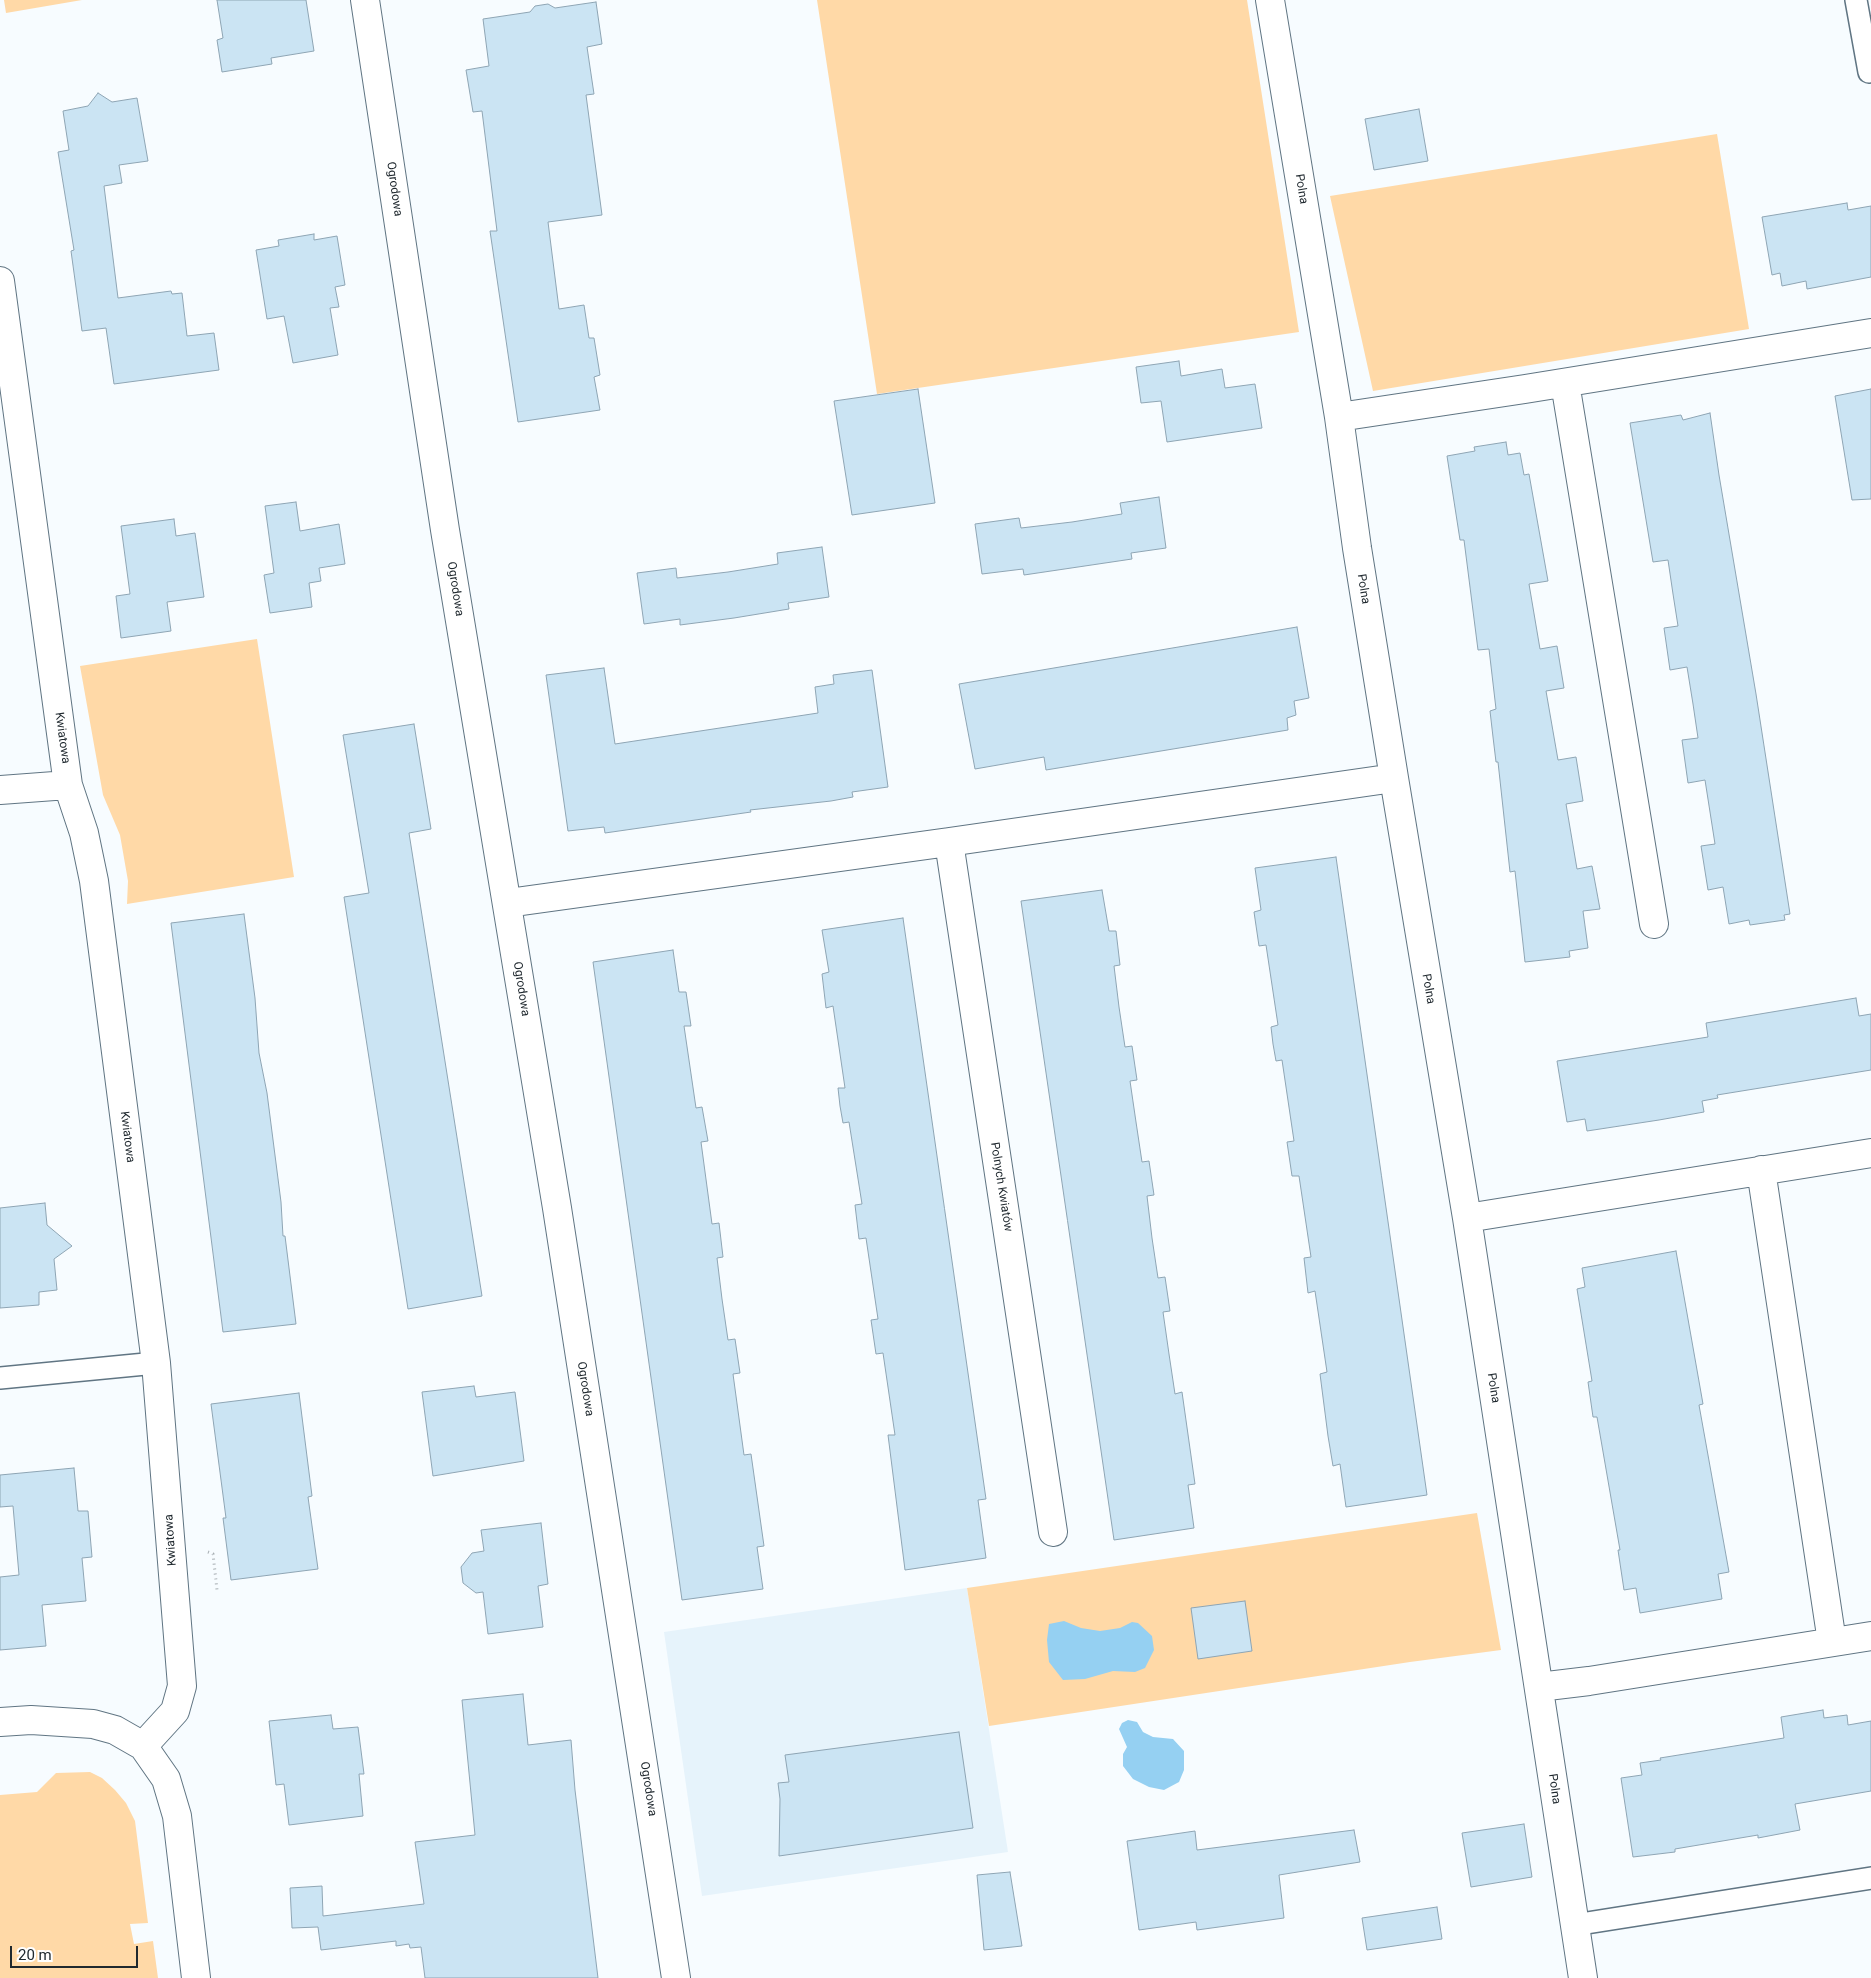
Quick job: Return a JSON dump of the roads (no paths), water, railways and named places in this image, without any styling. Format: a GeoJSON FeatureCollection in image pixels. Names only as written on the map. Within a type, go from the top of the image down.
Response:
{"type":"FeatureCollection","features":[{"type":"Feature","properties":{"kind":"street","name":"Ogrodowa"},"geometry":{"type":"LineString","coordinates":[[365,0],[445,530],[508,903],[592,1430],[676,1978]]}},
{"type":"Feature","properties":{"kind":"street","name":"Polna"},"geometry":{"type":"LineString","coordinates":[[1270,0],[1339,417],[1357,548],[1394,778],[1467,1218],[1582,1978]]}},
{"type":"Feature","properties":{"kind":"street","name":"Kwiatowa"},"geometry":{"type":"LineString","coordinates":[[0,280],[4,334],[68,785],[84,833],[94,881],[156,1363],[182,1686],[175,1711],[143,1746]]}},
{"type":"Feature","properties":{"kind":"street"},"geometry":{"type":"LineString","coordinates":[[1339,417],[1565,383],[1871,333]]}},
{"type":"Feature","properties":{"kind":"street"},"geometry":{"type":"LineString","coordinates":[[1565,383],[1654,924]]}},
{"type":"Feature","properties":{"kind":"street"},"geometry":{"type":"LineString","coordinates":[[508,903],[1394,778]]}},
{"type":"Feature","properties":{"kind":"street"},"geometry":{"type":"LineString","coordinates":[[0,790],[68,785]]}},
{"type":"Feature","properties":{"kind":"street","name":"Polnych Kwiatów"},"geometry":{"type":"LineString","coordinates":[[949,842],[1053,1532]]}},
{"type":"Feature","properties":{"kind":"street"},"geometry":{"type":"LineString","coordinates":[[1467,1218],[1871,1153]]}},
{"type":"Feature","properties":{"kind":"street"},"geometry":{"type":"LineString","coordinates":[[1762,1170],[1832,1642]]}},
{"type":"Feature","properties":{"kind":"street"},"geometry":{"type":"LineString","coordinates":[[1539,1686],[1589,1681],[1871,1636]]}},
{"type":"Feature","properties":{"kind":"street"},"geometry":{"type":"LineString","coordinates":[[0,1722],[31,1720],[93,1724],[116,1730],[143,1746],[166,1779],[177,1816],[196,1978]]}},
{"type":"Feature","properties":{"kind":"lane"},"geometry":{"type":"LineString","coordinates":[[1856,0],[1869,72]]}},
{"type":"Feature","properties":{"kind":"lane"},"geometry":{"type":"LineString","coordinates":[[0,1378],[156,1363]]}},
{"type":"Feature","properties":{"kind":"lane"},"geometry":{"type":"LineString","coordinates":[[1574,1925],[1871,1878]]}},
{"type":"Feature","properties":{"kind":"water"},"geometry":{"type":"Polygon","coordinates":[[[1064,1621],[1081,1628],[1100,1631],[1120,1628],[1132,1622],[1138,1623],[1152,1636],[1154,1650],[1145,1668],[1135,1672],[1113,1671],[1085,1679],[1063,1680],[1049,1662],[1047,1640],[1049,1624],[1064,1621]]]}},
{"type":"Feature","properties":{"kind":"water"},"geometry":{"type":"Polygon","coordinates":[[[1128,1720],[1137,1722],[1143,1732],[1153,1737],[1173,1739],[1184,1751],[1184,1770],[1179,1782],[1164,1790],[1149,1787],[1133,1779],[1123,1766],[1123,1754],[1127,1747],[1119,1729],[1122,1723],[1128,1720]]]}}]}
